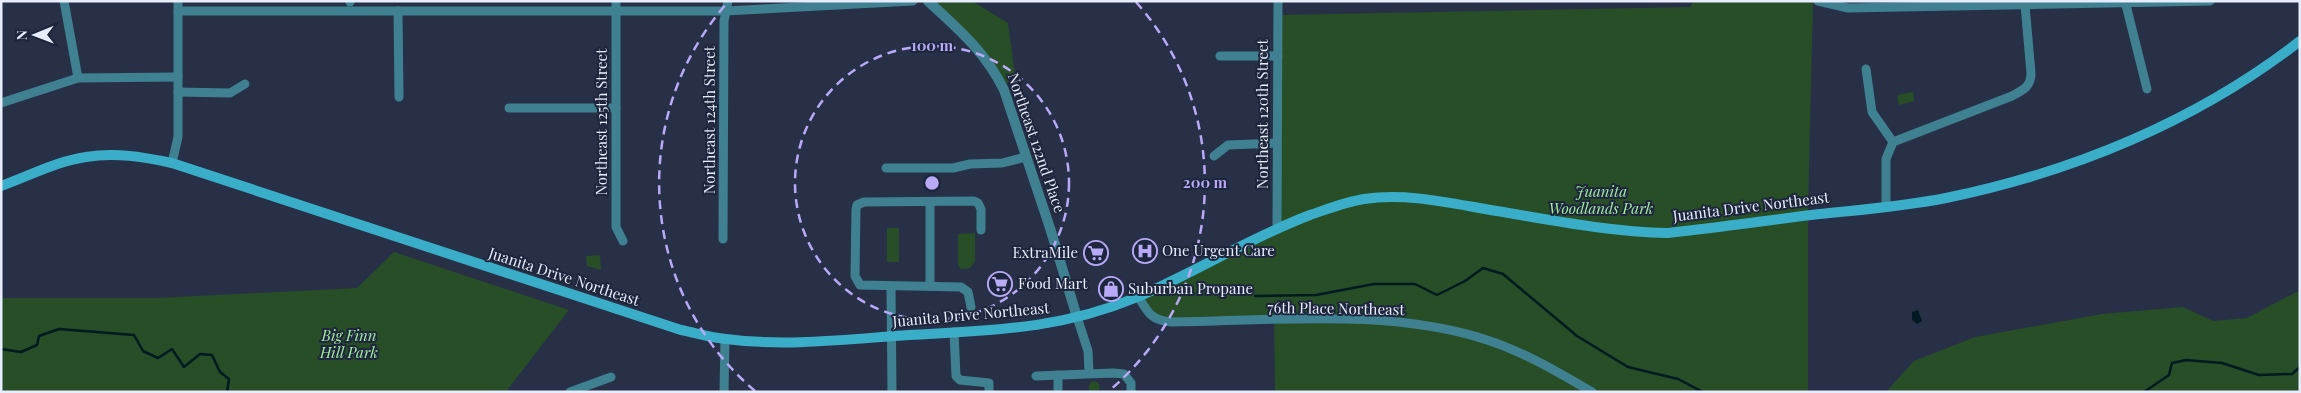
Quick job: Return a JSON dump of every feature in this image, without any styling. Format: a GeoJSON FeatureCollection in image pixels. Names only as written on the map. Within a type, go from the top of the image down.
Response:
{"type":"FeatureCollection","features":[{"type":"Feature","properties":{"kind":"main road","name":"Juanita Drive Northeast"},"geometry":{"type":"LineString","coordinates":[[1,186],[68,161],[86,157],[139,156],[172,163],[681,330],[725,339],[765,342],[815,341],[1030,327],[1076,317],[1106,309],[1138,296],[1277,228],[1344,203],[1393,198],[1419,198],[1638,232],[1668,233],[1946,198],[2054,170],[2106,150],[2186,114],[2245,80],[2300,41]]}},
{"type":"Feature","properties":{"kind":"street"},"geometry":{"type":"LineString","coordinates":[[64,1],[78,78]]}},
{"type":"Feature","properties":{"kind":"street","name":"Northeast 124th Street"},"geometry":{"type":"LineString","coordinates":[[723,239],[725,11],[728,1]]}},
{"type":"Feature","properties":{"kind":"street"},"geometry":{"type":"LineString","coordinates":[[172,163],[178,137],[178,6],[398,12],[452,6],[616,6],[725,11],[913,1]]}},
{"type":"Feature","properties":{"kind":"street","name":"Northeast 122nd Place"},"geometry":{"type":"LineString","coordinates":[[928,1],[977,45],[1004,90],[1076,317]]}},
{"type":"Feature","properties":{"kind":"street","name":"Northeast 120th Street"},"geometry":{"type":"LineString","coordinates":[[1277,228],[1278,1]]}},
{"type":"Feature","properties":{"kind":"street"},"geometry":{"type":"LineString","coordinates":[[1818,1],[1848,8],[1891,4],[2025,5],[2210,1]]}},
{"type":"Feature","properties":{"kind":"street"},"geometry":{"type":"LineString","coordinates":[[2124,2],[2146,89]]}},
{"type":"Feature","properties":{"kind":"street"},"geometry":{"type":"LineString","coordinates":[[1886,207],[1886,159],[1893,142],[2026,89],[2031,78],[2025,5]]}},
{"type":"Feature","properties":{"kind":"street","name":"Northeast 125th Street"},"geometry":{"type":"LineString","coordinates":[[616,6],[616,227],[624,241]]}},
{"type":"Feature","properties":{"kind":"street"},"geometry":{"type":"LineString","coordinates":[[398,12],[400,96]]}},
{"type":"Feature","properties":{"kind":"street"},"geometry":{"type":"LineString","coordinates":[[1220,56],[1278,56]]}},
{"type":"Feature","properties":{"kind":"street"},"geometry":{"type":"LineString","coordinates":[[1866,69],[1872,112],[1893,142]]}},
{"type":"Feature","properties":{"kind":"street"},"geometry":{"type":"LineString","coordinates":[[1,103],[78,78],[178,76]]}},
{"type":"Feature","properties":{"kind":"street"},"geometry":{"type":"LineString","coordinates":[[178,92],[230,93],[246,84]]}},
{"type":"Feature","properties":{"kind":"street"},"geometry":{"type":"LineString","coordinates":[[509,108],[616,108]]}},
{"type":"Feature","properties":{"kind":"street"},"geometry":{"type":"LineString","coordinates":[[1214,156],[1228,145],[1276,143]]}},
{"type":"Feature","properties":{"kind":"street"},"geometry":{"type":"LineString","coordinates":[[886,168],[953,168],[970,164],[1002,163],[1026,157]]}},
{"type":"Feature","properties":{"kind":"street"},"geometry":{"type":"LineString","coordinates":[[930,202],[930,286]]}},
{"type":"Feature","properties":{"kind":"street"},"geometry":{"type":"LineString","coordinates":[[971,307],[968,292],[961,287],[865,287],[859,284],[855,276],[856,209],[859,204],[978,203],[981,209],[981,230]]}},
{"type":"Feature","properties":{"kind":"street"},"geometry":{"type":"LineString","coordinates":[[891,286],[892,392]]}},
{"type":"Feature","properties":{"kind":"street","name":"76th Place Northeast"},"geometry":{"type":"LineString","coordinates":[[1138,296],[1149,314],[1158,320],[1171,322],[1370,320],[1428,326],[1486,340],[1520,353],[1592,392]]}},
{"type":"Feature","properties":{"kind":"street"},"geometry":{"type":"LineString","coordinates":[[1076,317],[1088,352],[1089,373]]}},
{"type":"Feature","properties":{"kind":"street"},"geometry":{"type":"LineString","coordinates":[[954,332],[956,376],[960,380],[989,383],[989,392]]}},
{"type":"Feature","properties":{"kind":"street"},"geometry":{"type":"LineString","coordinates":[[724,392],[725,339]]}},
{"type":"Feature","properties":{"kind":"street"},"geometry":{"type":"LineString","coordinates":[[1036,376],[1089,373],[1124,374],[1131,383],[1131,392]]}},
{"type":"Feature","properties":{"kind":"street"},"geometry":{"type":"LineString","coordinates":[[1058,375],[1058,392]]}},
{"type":"Feature","properties":{"kind":"street"},"geometry":{"type":"LineString","coordinates":[[570,392],[611,377]]}},
{"type":"Feature","properties":{"kind":"green space"},"geometry":{"type":"Polygon","coordinates":[[[928,1],[972,1],[1008,23],[1015,75],[1005,85],[928,1]]]}},
{"type":"Feature","properties":{"kind":"green space","name":"Juanita Woodlands Park"},"geometry":{"type":"Polygon","coordinates":[[[1694,1],[1813,1],[1808,209],[1808,392],[1275,392],[1274,321],[1158,321],[1138,296],[1277,228],[1278,15],[1690,7],[1694,1]]]}},
{"type":"Feature","properties":{"kind":"green space"},"geometry":{"type":"Polygon","coordinates":[[[1913,92],[1914,101],[1899,105],[1897,95],[1913,92]]]}},
{"type":"Feature","properties":{"kind":"green space"},"geometry":{"type":"Polygon","coordinates":[[[887,228],[899,228],[899,262],[887,262],[887,228]]]}},
{"type":"Feature","properties":{"kind":"green space"},"geometry":{"type":"Polygon","coordinates":[[[975,233],[975,262],[970,268],[961,269],[958,265],[958,234],[975,233]]]}},
{"type":"Feature","properties":{"kind":"green space","name":"Big Finn Hill Park"},"geometry":{"type":"Polygon","coordinates":[[[394,252],[569,310],[508,389],[508,392],[1,392],[1,298],[158,298],[357,288],[394,252]]]}},
{"type":"Feature","properties":{"kind":"green space"},"geometry":{"type":"Polygon","coordinates":[[[600,255],[601,270],[587,266],[586,256],[600,255]]]}},
{"type":"Feature","properties":{"kind":"green space"},"geometry":{"type":"Polygon","coordinates":[[[2300,290],[2300,392],[1886,392],[1914,361],[1975,337],[2102,314],[2183,307],[2213,321],[2247,318],[2300,290]]]}},
{"type":"Feature","properties":{"kind":"green space"},"geometry":{"type":"Polygon","coordinates":[[[1094,381],[1100,387],[1094,393],[1088,387],[1094,381]]]}},
{"type":"Feature","properties":{"kind":"water"},"geometry":{"type":"Polygon","coordinates":[[[1918,310],[1922,321],[1917,324],[1912,320],[1912,312],[1918,310]]]}},
{"type":"Feature","properties":{"kind":"waterway"},"geometry":{"type":"LineString","coordinates":[[1255,296],[1316,295],[1374,284],[1415,284],[1437,295],[1465,281],[1483,268],[1503,274],[1577,336],[1628,367],[1678,379],[1703,392]]}},
{"type":"Feature","properties":{"kind":"waterway"},"geometry":{"type":"LineString","coordinates":[[1,349],[21,352],[37,345],[39,336],[59,329],[134,335],[143,351],[158,358],[172,349],[184,367],[200,354],[212,355],[220,372],[229,379],[227,392]]}},
{"type":"Feature","properties":{"kind":"waterway"},"geometry":{"type":"LineString","coordinates":[[2144,392],[2169,375],[2172,363],[2186,360],[2222,363],[2259,375],[2292,374],[2300,367]]}},
{"type":"Feature","properties":{"kind":"place","name":"One Urgent Care"},"geometry":{"type":"Point","coordinates":[1145,251]}},
{"type":"Feature","properties":{"kind":"place","name":"ExtraMile"},"geometry":{"type":"Point","coordinates":[1096,253]}},
{"type":"Feature","properties":{"kind":"place","name":"Food Mart"},"geometry":{"type":"Point","coordinates":[1000,284]}},
{"type":"Feature","properties":{"kind":"place","name":"Suburban Propane"},"geometry":{"type":"Point","coordinates":[1111,289]}}]}
